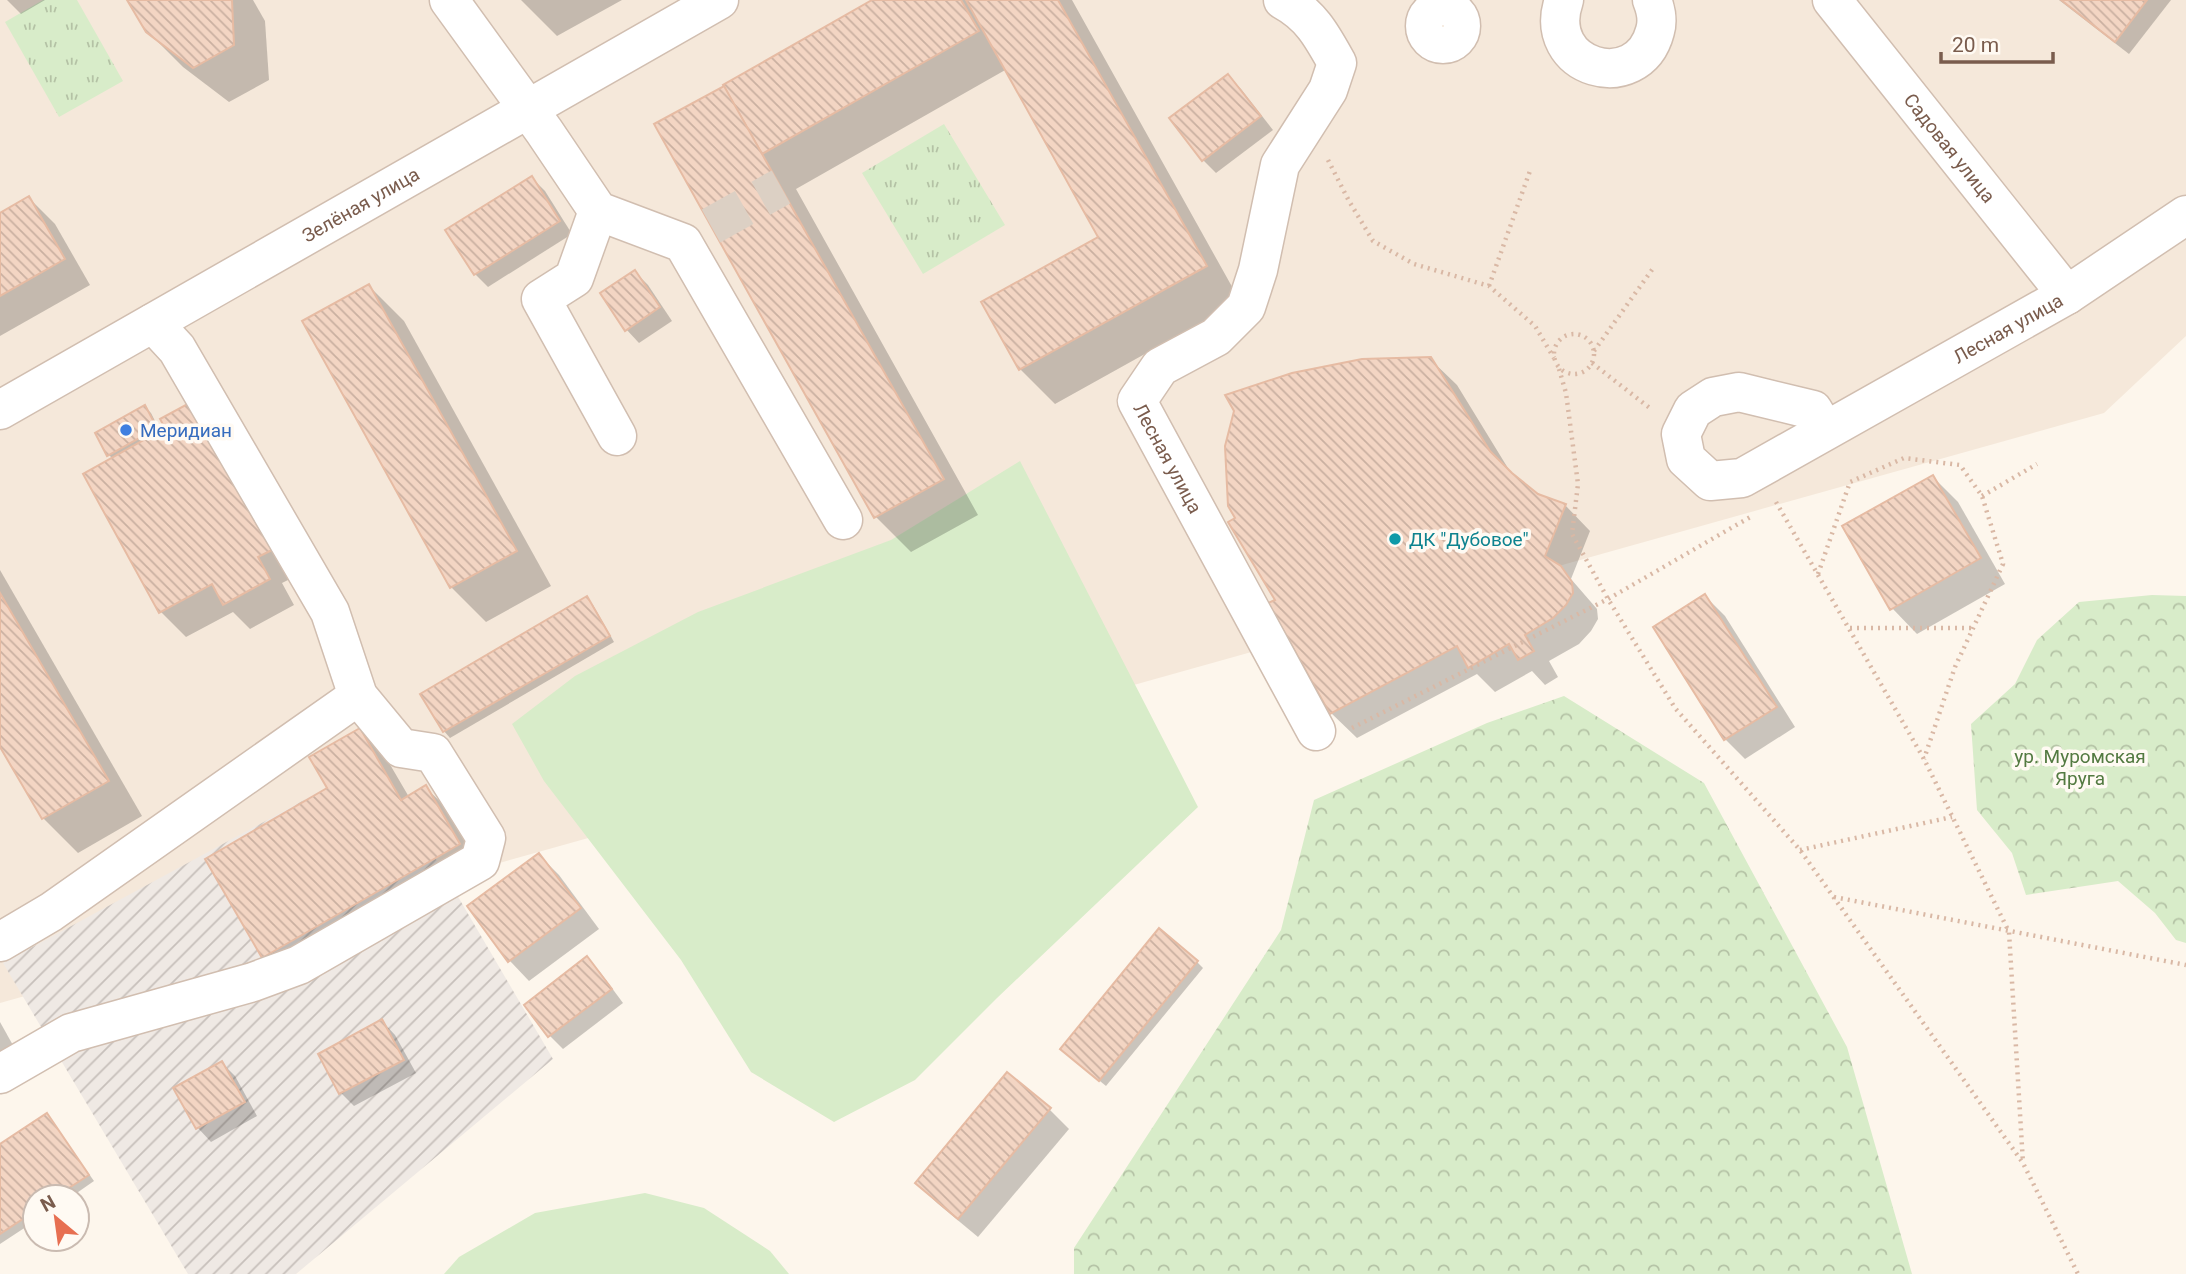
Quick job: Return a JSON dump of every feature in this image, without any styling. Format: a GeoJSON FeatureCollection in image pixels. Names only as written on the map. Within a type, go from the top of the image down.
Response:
{"type":"FeatureCollection","features":[{"type":"Feature","properties":{"kind":"street"},"geometry":{"type":"LineString","coordinates":[[449,0],[598,211],[683,243],[843,520]]}},
{"type":"Feature","properties":{"kind":"street","name":"Зелёная улица"},"geometry":{"type":"LineString","coordinates":[[0,410],[719,0]]}},
{"type":"Feature","properties":{"kind":"street","name":"Лесная улица"},"geometry":{"type":"LineString","coordinates":[[1283,0],[1299,9],[1320,31],[1337,63],[1328,90],[1280,165],[1258,270],[1246,307],[1216,337],[1160,367],[1137,401],[1316,731]]}},
{"type":"Feature","properties":{"kind":"street"},"geometry":{"type":"LineString","coordinates":[[1564,0],[1560,12],[1560,28],[1565,42],[1574,55],[1587,64],[1602,69],[1617,68],[1644,53],[1653,40],[1657,24],[1652,0]]}},
{"type":"Feature","properties":{"kind":"street","name":"Садовая улица"},"geometry":{"type":"LineString","coordinates":[[1832,0],[2067,295]]}},
{"type":"Feature","properties":{"kind":"street"},"geometry":{"type":"LineString","coordinates":[[598,211],[574,278],[541,299],[617,436]]}},
{"type":"Feature","properties":{"kind":"street","name":"Лесная улица"},"geometry":{"type":"LineString","coordinates":[[1825,430],[2067,295],[2186,215]]}},
{"type":"Feature","properties":{"kind":"street"},"geometry":{"type":"LineString","coordinates":[[0,1074],[71,1033],[253,982],[299,965],[480,861],[486,838],[433,753],[401,748],[358,696],[330,612],[177,349],[153,323]]}},
{"type":"Feature","properties":{"kind":"street"},"geometry":{"type":"LineString","coordinates":[[0,942],[51,912],[358,696]]}},
{"type":"Feature","properties":{"kind":"path"},"geometry":{"type":"LineString","coordinates":[[1329,163],[1373,241],[1413,264],[1489,286],[1535,326],[1554,358],[1566,393],[1578,484],[1572,534],[1608,599],[1675,708],[1800,850],[2023,1163],[2078,1274]]}},
{"type":"Feature","properties":{"kind":"path"},"geometry":{"type":"LineString","coordinates":[[1489,286],[1531,168]]}},
{"type":"Feature","properties":{"kind":"path"},"geometry":{"type":"LineString","coordinates":[[1559,369],[1571,374],[1584,372],[1592,363],[1594,351],[1654,268]]}},
{"type":"Feature","properties":{"kind":"path"},"geometry":{"type":"LineString","coordinates":[[1554,358],[1556,345],[1564,336],[1577,334],[1588,340],[1594,351]]}},
{"type":"Feature","properties":{"kind":"path"},"geometry":{"type":"LineString","coordinates":[[1592,363],[1638,398]]}},
{"type":"Feature","properties":{"kind":"path"},"geometry":{"type":"LineString","coordinates":[[1818,575],[1850,482],[1905,458],[1959,465],[1982,496],[2003,564],[1955,667],[1924,758]]}},
{"type":"Feature","properties":{"kind":"path"},"geometry":{"type":"LineString","coordinates":[[1982,496],[2037,464]]}},
{"type":"Feature","properties":{"kind":"path"},"geometry":{"type":"LineString","coordinates":[[1776,502],[1924,758],[2009,932],[2023,1163]]}},
{"type":"Feature","properties":{"kind":"path"},"geometry":{"type":"LineString","coordinates":[[1316,731],[1337,735],[1608,599],[1752,516]]}},
{"type":"Feature","properties":{"kind":"path"},"geometry":{"type":"LineString","coordinates":[[1849,628],[1973,628]]}},
{"type":"Feature","properties":{"kind":"path"},"geometry":{"type":"LineString","coordinates":[[1800,850],[1952,817]]}},
{"type":"Feature","properties":{"kind":"path"},"geometry":{"type":"LineString","coordinates":[[1834,897],[2186,965]]}},
{"type":"Feature","properties":{"kind":"shaded area"},"geometry":{"type":"Polygon","coordinates":[[[0,0],[2186,0],[2186,336],[2104,413],[0,1003],[0,0]]]}},
{"type":"Feature","properties":{"kind":"shaded area"},"geometry":{"type":"Polygon","coordinates":[[[378,760],[553,1059],[296,1274],[188,1274],[3,963],[378,760]]]}},
{"type":"Feature","properties":{"kind":"green space"},"geometry":{"type":"Polygon","coordinates":[[[43,0],[77,0],[123,81],[59,117],[5,22],[43,0]]]}},
{"type":"Feature","properties":{"kind":"green space"},"geometry":{"type":"Polygon","coordinates":[[[944,124],[1005,225],[923,274],[862,173],[944,124]]]}},
{"type":"Feature","properties":{"kind":"green space"},"geometry":{"type":"Polygon","coordinates":[[[1020,461],[1198,807],[915,1080],[834,1122],[751,1072],[681,960],[544,781],[512,724],[575,676],[698,612],[891,540],[1020,461]]]}},
{"type":"Feature","properties":{"kind":"green space","name":"ур. Муромская Яруга"},"geometry":{"type":"Polygon","coordinates":[[[2152,595],[2186,596],[2186,943],[2176,940],[2155,913],[2118,881],[2026,895],[2012,853],[1977,810],[1971,724],[2015,684],[2037,640],[2079,602],[2152,595]]]}},
{"type":"Feature","properties":{"kind":"green space"},"geometry":{"type":"Polygon","coordinates":[[[1564,696],[1704,783],[1847,1047],[1912,1274],[1074,1274],[1074,1248],[1281,930],[1314,800],[1487,723],[1564,696]]]}},
{"type":"Feature","properties":{"kind":"green space"},"geometry":{"type":"Polygon","coordinates":[[[645,1193],[704,1208],[770,1251],[789,1274],[444,1274],[459,1257],[535,1213],[645,1193]]]}},
{"type":"Feature","properties":{"kind":"building"},"geometry":{"type":"Polygon","coordinates":[[[127,0],[232,0],[234,45],[193,68],[146,32],[127,0]]]}},
{"type":"Feature","properties":{"kind":"building"},"geometry":{"type":"Polygon","coordinates":[[[872,0],[961,0],[979,31],[762,154],[723,85],[872,0]]]}},
{"type":"Feature","properties":{"kind":"building"},"geometry":{"type":"Polygon","coordinates":[[[966,0],[1058,0],[1207,266],[1019,370],[981,302],[1098,237],[966,0]]]}},
{"type":"Feature","properties":{"kind":"building"},"geometry":{"type":"Polygon","coordinates":[[[2061,0],[2147,0],[2115,42],[2061,0]]]}},
{"type":"Feature","properties":{"kind":"building"},"geometry":{"type":"Polygon","coordinates":[[[1228,74],[1261,116],[1202,161],[1169,118],[1228,74]]]}},
{"type":"Feature","properties":{"kind":"building"},"geometry":{"type":"Polygon","coordinates":[[[724,86],[944,479],[874,518],[654,124],[724,86]]]}},
{"type":"Feature","properties":{"kind":"building"},"geometry":{"type":"Polygon","coordinates":[[[532,176],[560,221],[474,275],[445,230],[532,176]]]}},
{"type":"Feature","properties":{"kind":"building"},"geometry":{"type":"Polygon","coordinates":[[[29,196],[65,259],[0,296],[0,213],[29,196]]]}},
{"type":"Feature","properties":{"kind":"building"},"geometry":{"type":"Polygon","coordinates":[[[635,270],[660,307],[625,331],[600,293],[635,270]]]}},
{"type":"Feature","properties":{"kind":"building"},"geometry":{"type":"Polygon","coordinates":[[[369,284],[517,551],[450,588],[302,321],[369,284]]]}},
{"type":"Feature","properties":{"kind":"building","name":"ДК \"Дубовое\""},"geometry":{"type":"Polygon","coordinates":[[[1431,357],[1490,451],[1538,494],[1566,504],[1545,556],[1561,566],[1572,582],[1573,593],[1553,618],[1525,635],[1534,651],[1518,660],[1509,644],[1468,668],[1457,646],[1330,714],[1268,603],[1275,600],[1228,522],[1235,518],[1228,506],[1225,446],[1234,411],[1225,395],[1292,373],[1362,359],[1431,357]]]}},
{"type":"Feature","properties":{"kind":"building"},"geometry":{"type":"Polygon","coordinates":[[[193,401],[274,549],[258,557],[270,579],[223,605],[212,584],[159,613],[83,474],[165,428],[160,419],[193,401]]]}},
{"type":"Feature","properties":{"kind":"building","name":"Меридиан"},"geometry":{"type":"Polygon","coordinates":[[[145,405],[157,428],[107,456],[95,433],[145,405]]]}},
{"type":"Feature","properties":{"kind":"building"},"geometry":{"type":"Polygon","coordinates":[[[1933,475],[1981,558],[1890,610],[1842,526],[1933,475]]]}},
{"type":"Feature","properties":{"kind":"building"},"geometry":{"type":"Polygon","coordinates":[[[0,593],[109,781],[42,819],[0,747],[0,593]]]}},
{"type":"Feature","properties":{"kind":"building"},"geometry":{"type":"Polygon","coordinates":[[[1705,594],[1777,707],[1724,740],[1653,627],[1705,594]]]}},
{"type":"Feature","properties":{"kind":"building"},"geometry":{"type":"Polygon","coordinates":[[[587,596],[610,636],[443,732],[420,694],[587,596]]]}},
{"type":"Feature","properties":{"kind":"building"},"geometry":{"type":"Polygon","coordinates":[[[360,728],[401,800],[426,785],[460,844],[262,958],[205,859],[327,788],[309,757],[360,728]]]}},
{"type":"Feature","properties":{"kind":"building"},"geometry":{"type":"Polygon","coordinates":[[[539,853],[581,908],[508,962],[467,906],[539,853]]]}},
{"type":"Feature","properties":{"kind":"building"},"geometry":{"type":"Polygon","coordinates":[[[1159,928],[1198,961],[1099,1081],[1060,1049],[1159,928]]]}},
{"type":"Feature","properties":{"kind":"building"},"geometry":{"type":"Polygon","coordinates":[[[587,956],[612,989],[548,1037],[524,1005],[587,956]]]}},
{"type":"Feature","properties":{"kind":"building"},"geometry":{"type":"Polygon","coordinates":[[[382,1019],[404,1060],[339,1094],[318,1054],[382,1019]]]}},
{"type":"Feature","properties":{"kind":"building"},"geometry":{"type":"Polygon","coordinates":[[[222,1061],[245,1102],[196,1129],[173,1088],[222,1061]]]}},
{"type":"Feature","properties":{"kind":"building"},"geometry":{"type":"Polygon","coordinates":[[[1007,1072],[1051,1108],[958,1219],[915,1183],[1007,1072]]]}},
{"type":"Feature","properties":{"kind":"building"},"geometry":{"type":"Polygon","coordinates":[[[47,1113],[89,1175],[77,1183],[21,1183],[21,1220],[0,1234],[0,1144],[47,1113]]]}},
{"type":"Feature","properties":{"kind":"tunnel"},"geometry":{"type":"LineString","coordinates":[[711,226],[781,187]]}},
{"type":"Feature","properties":{"kind":"place","name":"Меридиан"},"geometry":{"type":"Point","coordinates":[126,430]}},
{"type":"Feature","properties":{"kind":"place","name":"ДК \"Дубовое\""},"geometry":{"type":"Point","coordinates":[1395,539]}}]}
